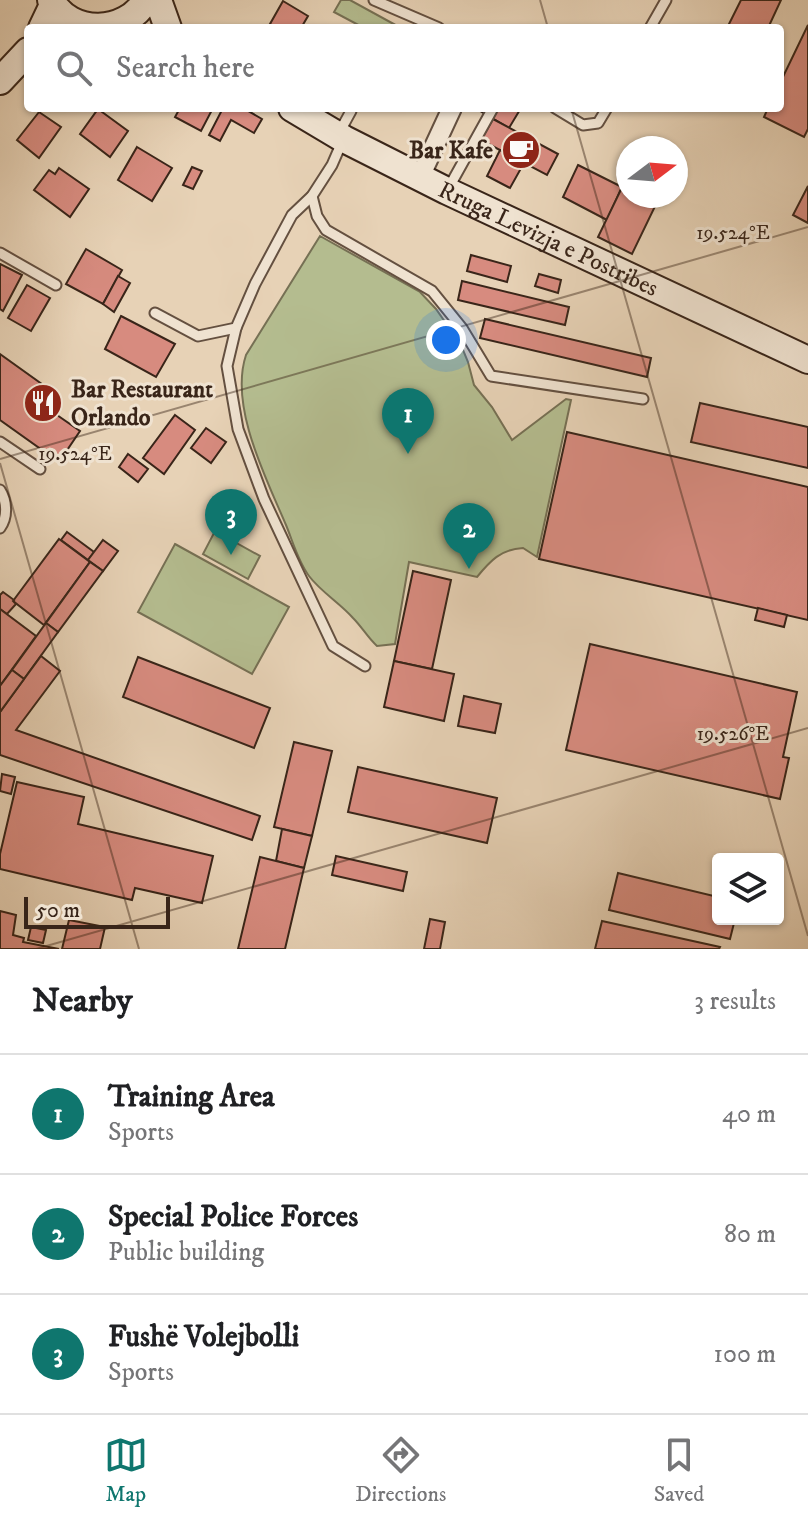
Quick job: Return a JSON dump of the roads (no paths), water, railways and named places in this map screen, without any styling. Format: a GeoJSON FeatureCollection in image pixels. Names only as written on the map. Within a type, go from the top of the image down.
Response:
{"type":"FeatureCollection","features":[{"type":"Feature","properties":{"kind":"street"},"geometry":{"type":"LineString","coordinates":[[158,0],[167,24]]}},
{"type":"Feature","properties":{"kind":"street"},"geometry":{"type":"LineString","coordinates":[[112,24],[137,10]]}},
{"type":"Feature","properties":{"kind":"street"},"geometry":{"type":"LineString","coordinates":[[58,17],[79,24]]}},
{"type":"Feature","properties":{"kind":"street"},"geometry":{"type":"LineString","coordinates":[[0,81],[24,55]]}},
{"type":"Feature","properties":{"kind":"street","name":"Rruga Levizja e Postribes"},"geometry":{"type":"LineString","coordinates":[[299,112],[447,191],[808,360]]}},
{"type":"Feature","properties":{"kind":"street"},"geometry":{"type":"LineString","coordinates":[[420,177],[450,112]]}},
{"type":"Feature","properties":{"kind":"lane"},"geometry":{"type":"LineString","coordinates":[[374,0],[430,24]]}},
{"type":"Feature","properties":{"kind":"lane"},"geometry":{"type":"LineString","coordinates":[[652,24],[666,0]]}},
{"type":"Feature","properties":{"kind":"lane"},"geometry":{"type":"LineString","coordinates":[[351,112],[332,165],[312,196],[292,215],[255,284],[236,328],[227,366],[238,429],[264,499],[333,646],[365,666]]}},
{"type":"Feature","properties":{"kind":"lane"},"geometry":{"type":"LineString","coordinates":[[447,191],[491,112]]}},
{"type":"Feature","properties":{"kind":"lane"},"geometry":{"type":"LineString","coordinates":[[562,112],[583,125],[598,123],[605,112]]}},
{"type":"Feature","properties":{"kind":"lane"},"geometry":{"type":"LineString","coordinates":[[312,196],[317,216],[326,230],[432,291],[462,328],[491,376],[643,399]]}},
{"type":"Feature","properties":{"kind":"lane"},"geometry":{"type":"LineString","coordinates":[[0,253],[56,285]]}},
{"type":"Feature","properties":{"kind":"lane"},"geometry":{"type":"LineString","coordinates":[[155,313],[198,336],[236,328]]}},
{"type":"Feature","properties":{"kind":"lane"},"geometry":{"type":"LineString","coordinates":[[0,442],[40,469]]}},
{"type":"Feature","properties":{"kind":"lane"},"geometry":{"type":"LineString","coordinates":[[0,490],[6,512],[0,528]]}},
{"type":"Feature","properties":{"kind":"place","name":"Bar Kafe"},"geometry":{"type":"Point","coordinates":[521,150]}},
{"type":"Feature","properties":{"kind":"place","name":"Bar Restaurant Orlando"},"geometry":{"type":"Point","coordinates":[43,403]}},
{"type":"Feature","properties":{"kind":"place","name":"Training Area"},"geometry":{"type":"Point","coordinates":[408,454]}},
{"type":"Feature","properties":{"kind":"place","name":"Fushë Volejbolli"},"geometry":{"type":"Point","coordinates":[231,555]}},
{"type":"Feature","properties":{"kind":"place","name":"Special Police Forces"},"geometry":{"type":"Point","coordinates":[469,569]}}]}
